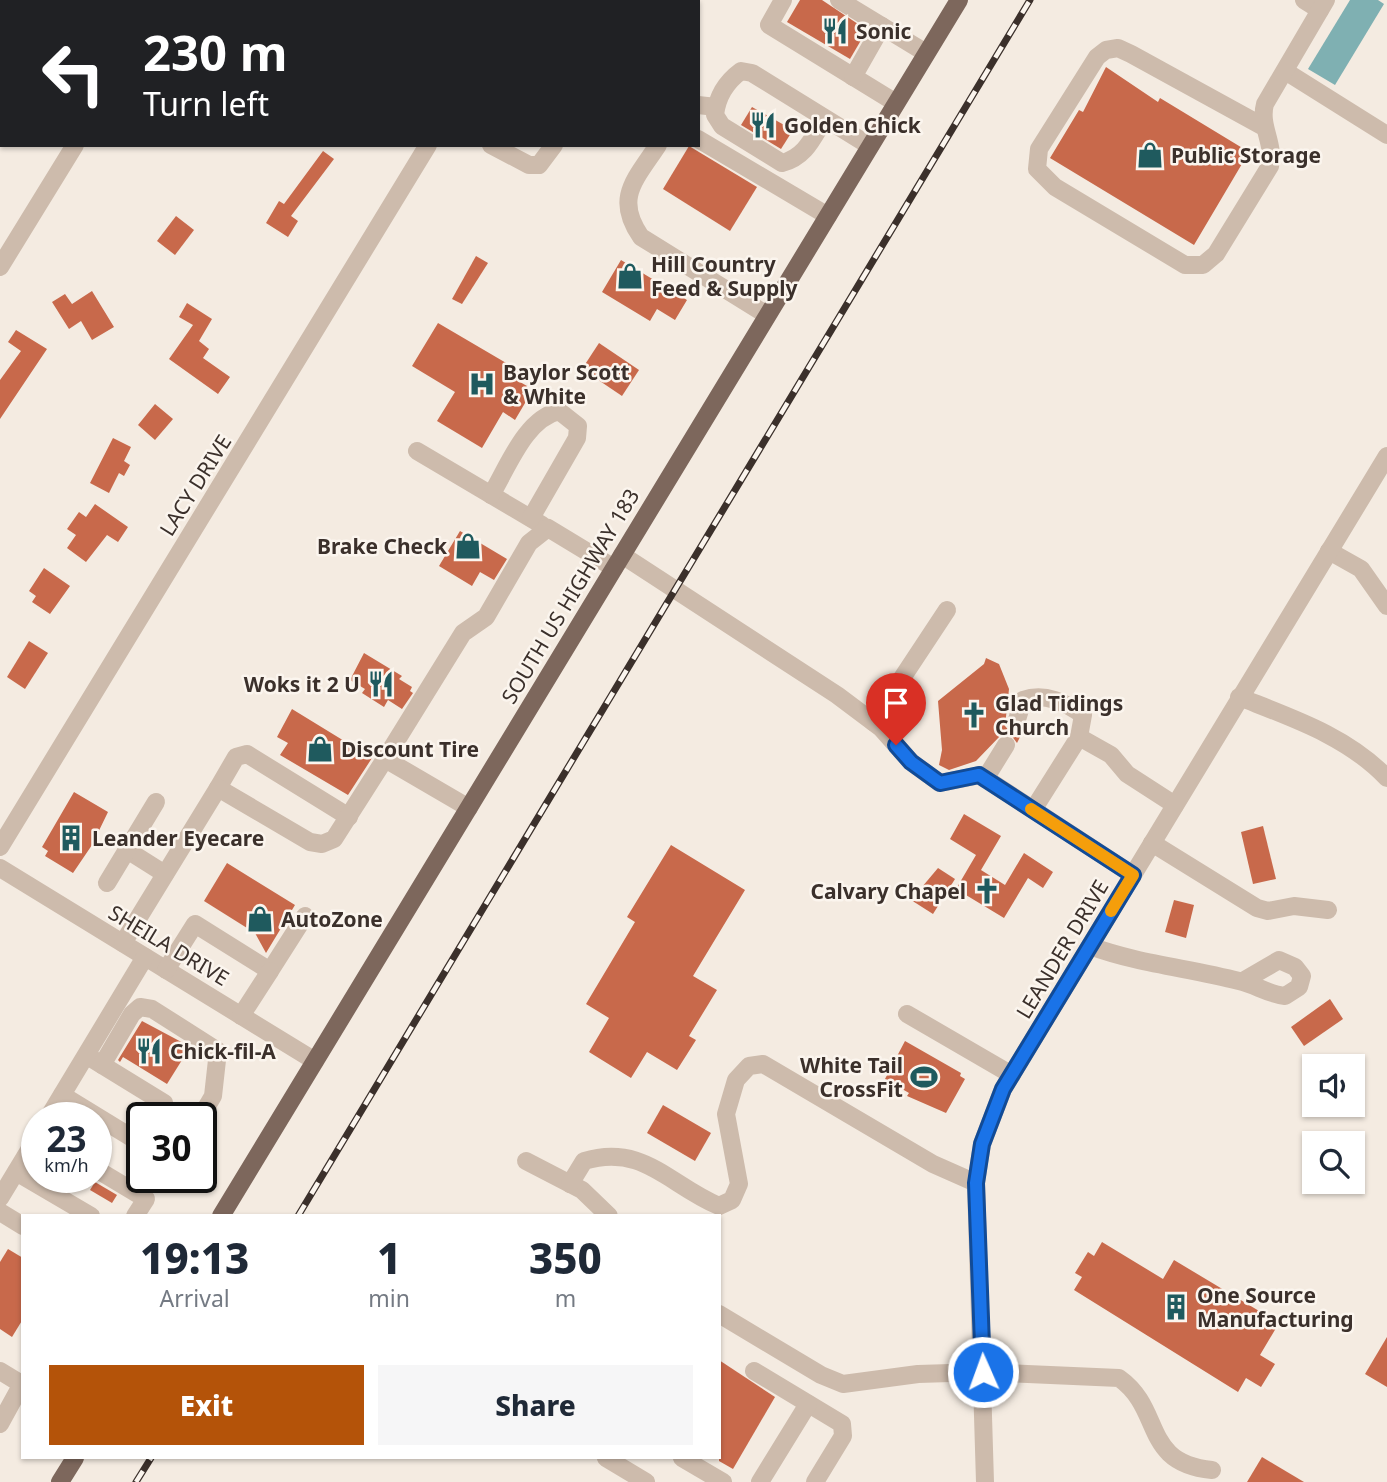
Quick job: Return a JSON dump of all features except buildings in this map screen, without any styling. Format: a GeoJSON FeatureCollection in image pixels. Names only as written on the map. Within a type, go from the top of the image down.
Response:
{"type":"FeatureCollection","features":[{"type":"Feature","properties":{"kind":"main road","name":"SOUTH US HIGHWAY 183"},"geometry":{"type":"LineString","coordinates":[[222,1214],[959,0]]}},
{"type":"Feature","properties":{"kind":"main road"},"geometry":{"type":"LineString","coordinates":[[61,1482],[74,1459]]}},
{"type":"Feature","properties":{"kind":"street"},"geometry":{"type":"LineString","coordinates":[[783,0],[769,25],[896,103]]}},
{"type":"Feature","properties":{"kind":"street"},"geometry":{"type":"LineString","coordinates":[[839,0],[926,53]]}},
{"type":"Feature","properties":{"kind":"street"},"geometry":{"type":"LineString","coordinates":[[1264,127],[1131,54],[1118,48],[1106,50],[1088,69],[1039,149],[1037,169],[1055,187],[1185,265],[1195,268],[1210,261],[1270,166],[1273,155],[1264,127],[1262,114],[1265,104],[1323,5],[1304,0]]}},
{"type":"Feature","properties":{"kind":"street"},"geometry":{"type":"LineString","coordinates":[[853,77],[881,26]]}},
{"type":"Feature","properties":{"kind":"street"},"geometry":{"type":"LineString","coordinates":[[825,118],[804,152],[794,160],[782,163],[722,126],[707,106],[732,77],[741,71],[752,73],[825,118],[870,146]]}},
{"type":"Feature","properties":{"kind":"street"},"geometry":{"type":"LineString","coordinates":[[1284,71],[1387,135]]}},
{"type":"Feature","properties":{"kind":"street"},"geometry":{"type":"LineString","coordinates":[[700,140],[828,216]]}},
{"type":"Feature","properties":{"kind":"street"},"geometry":{"type":"LineString","coordinates":[[0,267],[74,147]]}},
{"type":"Feature","properties":{"kind":"street","name":"LACY DRIVE"},"geometry":{"type":"LineString","coordinates":[[0,847],[427,147]]}},
{"type":"Feature","properties":{"kind":"street"},"geometry":{"type":"LineString","coordinates":[[495,147],[529,164],[539,164],[552,147]]}},
{"type":"Feature","properties":{"kind":"street"},"geometry":{"type":"LineString","coordinates":[[657,147],[632,185],[626,201],[630,221],[641,237],[767,315]]}},
{"type":"Feature","properties":{"kind":"street"},"geometry":{"type":"LineString","coordinates":[[491,495],[531,428],[544,414],[559,411],[578,426],[577,438],[531,518]]}},
{"type":"Feature","properties":{"kind":"street"},"geometry":{"type":"LineString","coordinates":[[417,451],[548,528],[618,561],[873,722],[911,762],[940,783],[979,775],[1133,875]]}},
{"type":"Feature","properties":{"kind":"street","name":"LEANDER DRIVE"},"geometry":{"type":"LineString","coordinates":[[985,1482],[976,1183],[987,1125],[1012,1075],[1387,456]]}},
{"type":"Feature","properties":{"kind":"street"},"geometry":{"type":"LineString","coordinates":[[218,788],[310,842],[322,844],[334,839],[463,633],[486,617],[529,542],[548,528]]}},
{"type":"Feature","properties":{"kind":"street"},"geometry":{"type":"LineString","coordinates":[[1329,551],[1362,569],[1387,606]]}},
{"type":"Feature","properties":{"kind":"street"},"geometry":{"type":"LineString","coordinates":[[873,722],[947,610]]}},
{"type":"Feature","properties":{"kind":"street"},"geometry":{"type":"LineString","coordinates":[[1016,723],[1023,699],[1030,697],[1062,701],[1083,716],[1079,737],[1033,810]]}},
{"type":"Feature","properties":{"kind":"street"},"geometry":{"type":"LineString","coordinates":[[1239,697],[1303,722],[1344,743],[1387,778]]}},
{"type":"Feature","properties":{"kind":"street"},"geometry":{"type":"LineString","coordinates":[[1079,737],[1111,755],[1127,775],[1175,805]]}},
{"type":"Feature","properties":{"kind":"street"},"geometry":{"type":"LineString","coordinates":[[985,779],[1006,744]]}},
{"type":"Feature","properties":{"kind":"street"},"geometry":{"type":"LineString","coordinates":[[122,943],[236,757],[247,754],[349,817]]}},
{"type":"Feature","properties":{"kind":"street"},"geometry":{"type":"LineString","coordinates":[[385,759],[469,808]]}},
{"type":"Feature","properties":{"kind":"street"},"geometry":{"type":"LineString","coordinates":[[107,883],[156,802]]}},
{"type":"Feature","properties":{"kind":"street"},"geometry":{"type":"LineString","coordinates":[[1152,844],[1256,908],[1268,911],[1294,906],[1328,910]]}},
{"type":"Feature","properties":{"kind":"street"},"geometry":{"type":"LineString","coordinates":[[127,850],[165,874]]}},
{"type":"Feature","properties":{"kind":"street","name":"SHEILA DRIVE"},"geometry":{"type":"LineString","coordinates":[[0,868],[315,1060]]}},
{"type":"Feature","properties":{"kind":"street"},"geometry":{"type":"LineString","coordinates":[[241,1016],[305,916]]}},
{"type":"Feature","properties":{"kind":"street"},"geometry":{"type":"LineString","coordinates":[[166,970],[195,924],[270,971]]}},
{"type":"Feature","properties":{"kind":"street"},"geometry":{"type":"LineString","coordinates":[[1090,946],[1122,958],[1243,981]]}},
{"type":"Feature","properties":{"kind":"street"},"geometry":{"type":"LineString","coordinates":[[58,1102],[145,957]]}},
{"type":"Feature","properties":{"kind":"street"},"geometry":{"type":"LineString","coordinates":[[102,1065],[132,1014],[140,1007],[152,1009],[218,1051],[213,1096],[209,1102]]}},
{"type":"Feature","properties":{"kind":"street"},"geometry":{"type":"LineString","coordinates":[[907,1014],[1012,1075]]}},
{"type":"Feature","properties":{"kind":"street"},"geometry":{"type":"LineString","coordinates":[[86,1055],[162,1102]]}},
{"type":"Feature","properties":{"kind":"street"},"geometry":{"type":"LineString","coordinates":[[570,1184],[584,1161],[606,1154],[632,1158],[662,1171],[719,1206],[732,1200],[739,1184],[726,1114],[736,1080],[749,1066],[763,1064],[933,1164],[976,1183]]}},
{"type":"Feature","properties":{"kind":"street"},"geometry":{"type":"LineString","coordinates":[[62,1096],[126,1134]]}},
{"type":"Feature","properties":{"kind":"street"},"geometry":{"type":"LineString","coordinates":[[526,1161],[582,1190],[607,1214]]}},
{"type":"Feature","properties":{"kind":"street"},"geometry":{"type":"LineString","coordinates":[[0,1198],[21,1164]]}},
{"type":"Feature","properties":{"kind":"street"},"geometry":{"type":"LineString","coordinates":[[16,1172],[21,1174]]}},
{"type":"Feature","properties":{"kind":"street"},"geometry":{"type":"LineString","coordinates":[[112,1179],[146,1199],[136,1214]]}},
{"type":"Feature","properties":{"kind":"street"},"geometry":{"type":"LineString","coordinates":[[57,1193],[88,1214]]}},
{"type":"Feature","properties":{"kind":"street"},"geometry":{"type":"LineString","coordinates":[[0,1212],[21,1225]]}},
{"type":"Feature","properties":{"kind":"street"},"geometry":{"type":"LineString","coordinates":[[721,1315],[821,1375],[843,1384],[918,1374],[983,1372],[1119,1378],[1132,1387],[1167,1454],[1189,1468],[1212,1470]]}},
{"type":"Feature","properties":{"kind":"street"},"geometry":{"type":"LineString","coordinates":[[0,1371],[17,1391],[0,1423]]}},
{"type":"Feature","properties":{"kind":"street"},"geometry":{"type":"LineString","coordinates":[[754,1371],[842,1424],[843,1436],[815,1482]]}},
{"type":"Feature","properties":{"kind":"street"},"geometry":{"type":"LineString","coordinates":[[760,1482],[808,1404]]}},
{"type":"Feature","properties":{"kind":"street"},"geometry":{"type":"LineString","coordinates":[[608,1459],[646,1482]]}},
{"type":"Feature","properties":{"kind":"street"},"geometry":{"type":"LineString","coordinates":[[684,1459],[723,1482]]}},
{"type":"Feature","properties":{"kind":"water"},"geometry":{"type":"Polygon","coordinates":[[[1350,0],[1378,0],[1384,4],[1335,85],[1308,69],[1350,0]]]}},
{"type":"Feature","properties":{"kind":"railway"},"geometry":{"type":"LineString","coordinates":[[299,1214],[1030,0]]}},
{"type":"Feature","properties":{"kind":"railway"},"geometry":{"type":"LineString","coordinates":[[136,1482],[150,1459]]}},
{"type":"Feature","properties":{"kind":"slow traffic"},"geometry":{"type":"LineString","coordinates":[[1031,809],[1133,875],[1111,911]]}},
{"type":"Feature","properties":{"kind":"place","name":"Sonic"},"geometry":{"type":"Point","coordinates":[835,31]}},
{"type":"Feature","properties":{"kind":"place","name":"Golden Chick"},"geometry":{"type":"Point","coordinates":[763,125]}},
{"type":"Feature","properties":{"kind":"place","name":"Public Storage"},"geometry":{"type":"Point","coordinates":[1150,155]}},
{"type":"Feature","properties":{"kind":"place","name":"Hill Country Feed & Supply"},"geometry":{"type":"Point","coordinates":[630,276]}},
{"type":"Feature","properties":{"kind":"place","name":"Baylor Scott & White"},"geometry":{"type":"Point","coordinates":[482,384]}},
{"type":"Feature","properties":{"kind":"place","name":"Brake Check"},"geometry":{"type":"Point","coordinates":[468,546]}},
{"type":"Feature","properties":{"kind":"place","name":"Woks it 2 U"},"geometry":{"type":"Point","coordinates":[381,684]}},
{"type":"Feature","properties":{"kind":"place","name":"Glad Tidings Church"},"geometry":{"type":"Point","coordinates":[974,715]}},
{"type":"Feature","properties":{"kind":"place","name":"Discount Tire"},"geometry":{"type":"Point","coordinates":[320,749]}},
{"type":"Feature","properties":{"kind":"place","name":"Leander Eyecare"},"geometry":{"type":"Point","coordinates":[71,838]}},
{"type":"Feature","properties":{"kind":"place","name":"Calvary Chapel"},"geometry":{"type":"Point","coordinates":[987,891]}},
{"type":"Feature","properties":{"kind":"place","name":"AutoZone"},"geometry":{"type":"Point","coordinates":[260,919]}},
{"type":"Feature","properties":{"kind":"place","name":"Chick-fil-A"},"geometry":{"type":"Point","coordinates":[149,1051]}},
{"type":"Feature","properties":{"kind":"place","name":"White Tail CrossFit"},"geometry":{"type":"Point","coordinates":[924,1077]}},
{"type":"Feature","properties":{"kind":"place","name":"One Source Manufacturing"},"geometry":{"type":"Point","coordinates":[1176,1307]}},
{"type":"Feature","properties":{"kind":"route"},"geometry":{"type":"LineString","coordinates":[[896,745],[911,762],[940,783],[979,775],[1133,875],[1003,1089],[987,1125],[976,1183],[983,1372]]}}]}
